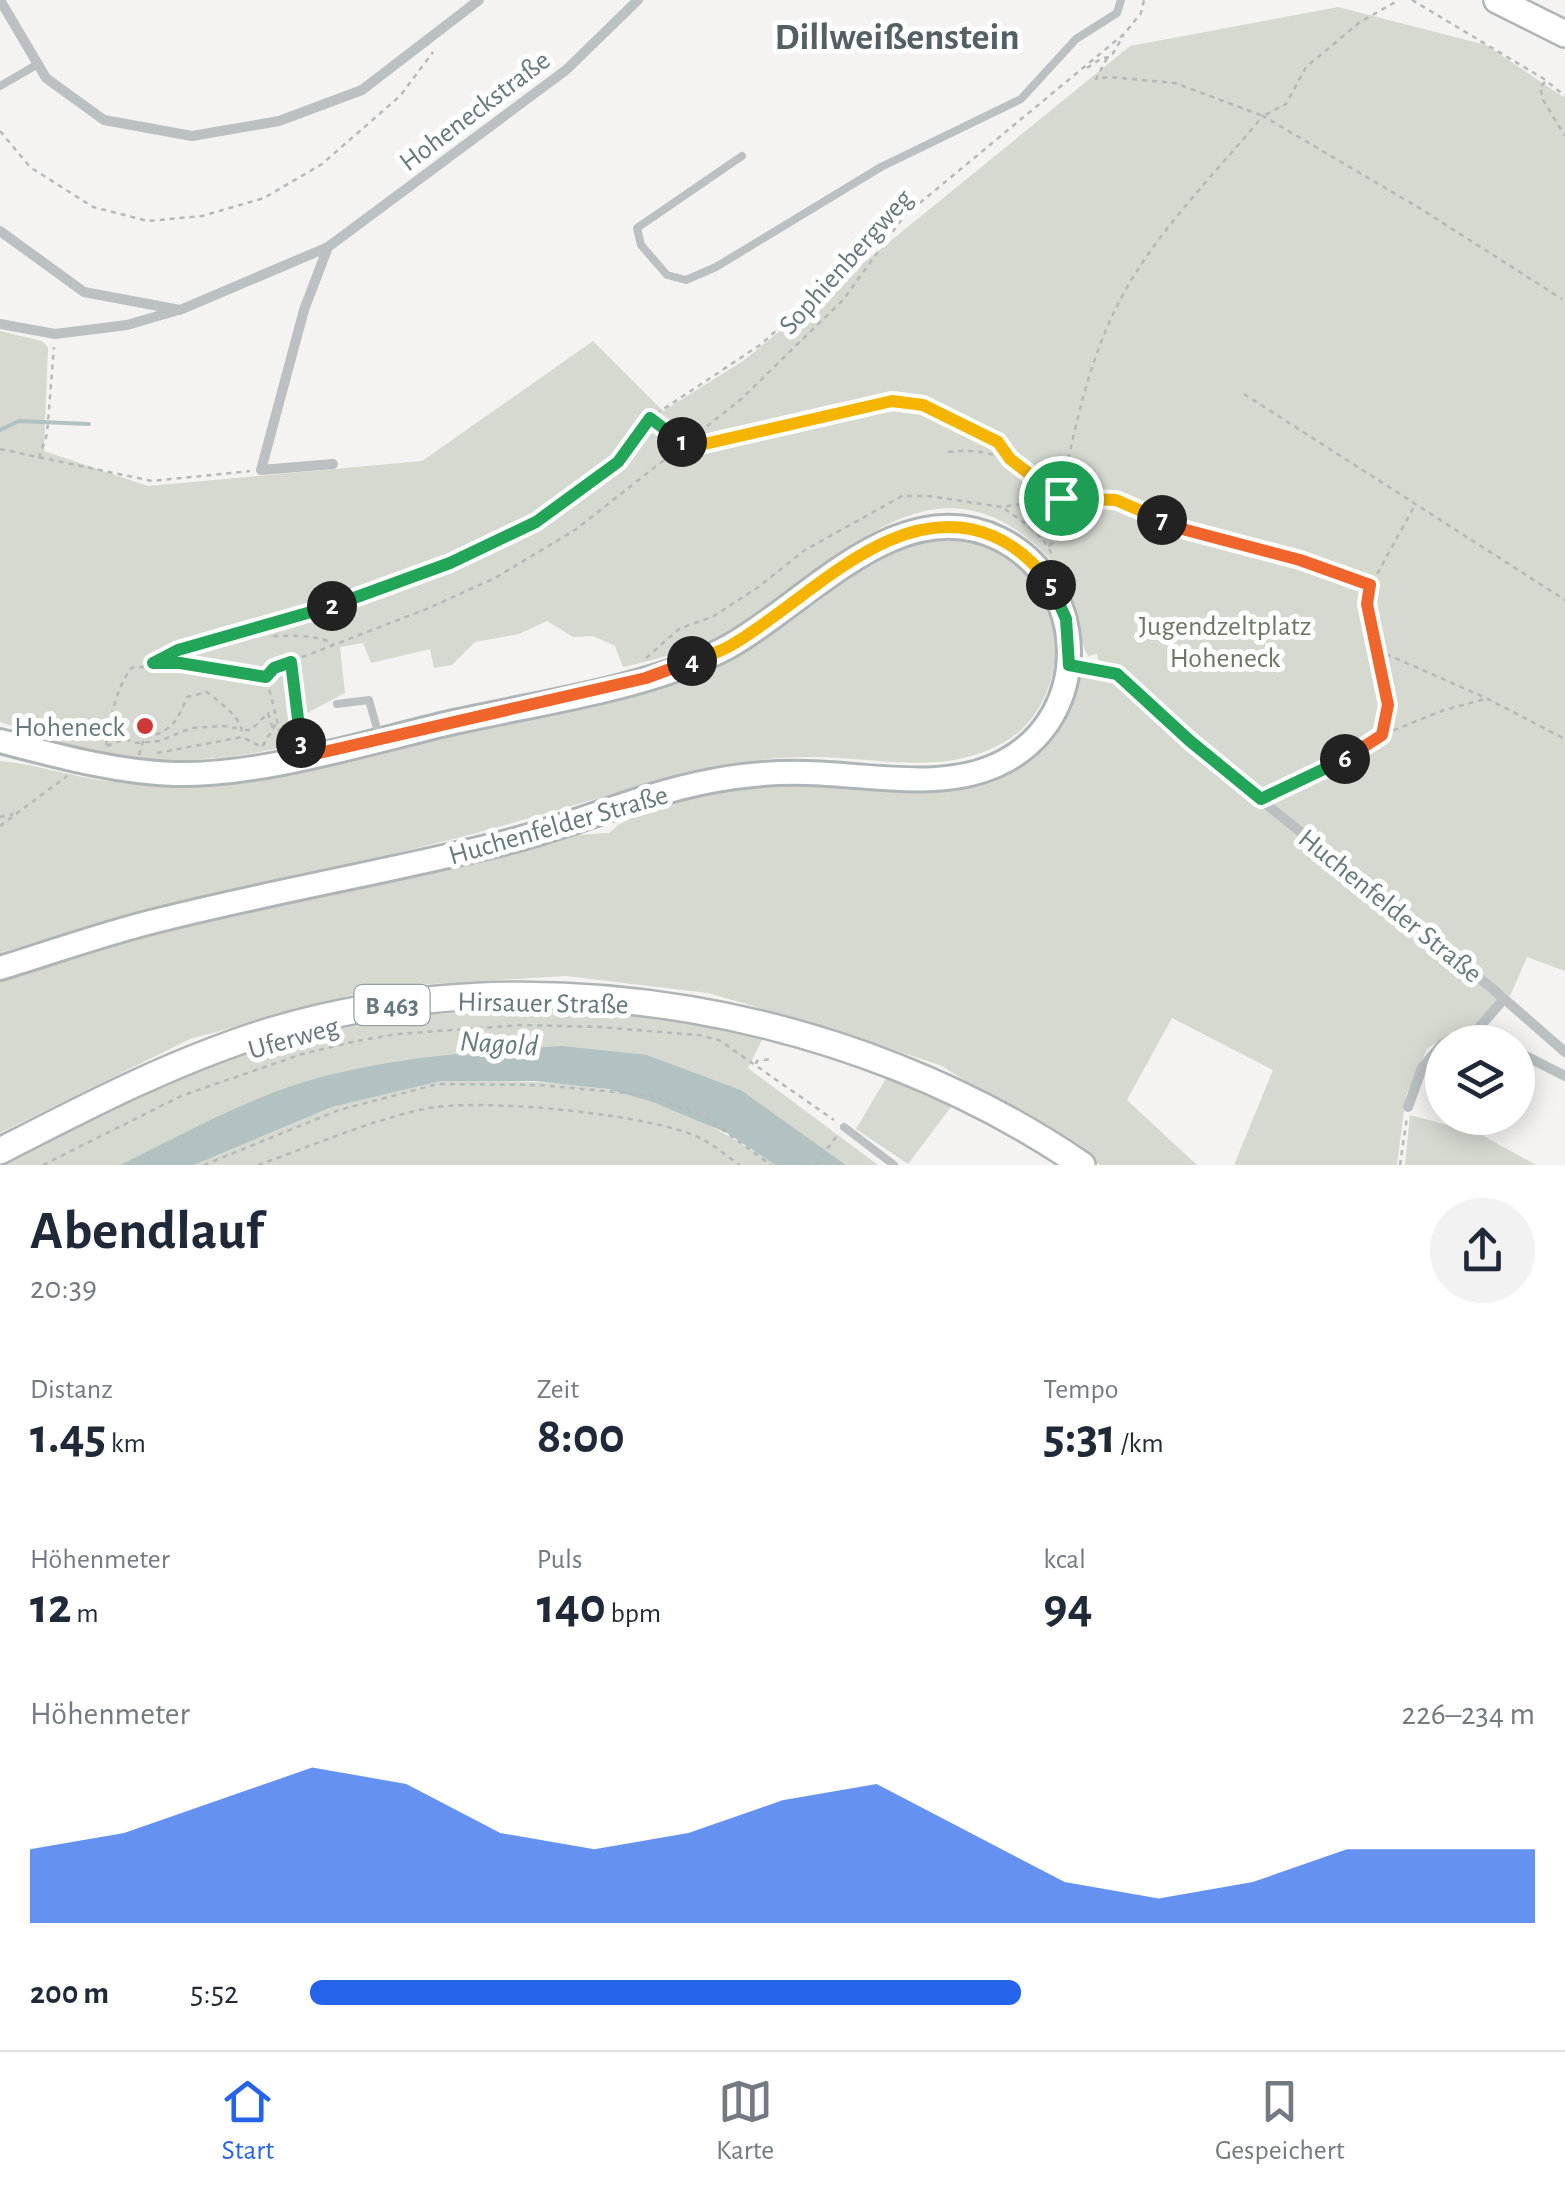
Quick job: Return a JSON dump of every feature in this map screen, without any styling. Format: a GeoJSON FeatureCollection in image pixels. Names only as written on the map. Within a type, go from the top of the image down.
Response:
{"type":"FeatureCollection","features":[{"type":"Feature","properties":{"kind":"main road"},"geometry":{"type":"LineString","coordinates":[[1497,0],[1565,34]]}},
{"type":"Feature","properties":{"kind":"main road","name":"Huchenfelder Straße"},"geometry":{"type":"LineString","coordinates":[[0,741],[102,766],[180,774],[246,768],[293,753],[380,739],[646,678],[680,666],[727,648],[869,550],[900,534],[939,527],[980,531],[1016,549],[1038,569],[1056,594],[1066,619],[1069,665],[1062,696],[1044,728],[1005,762],[974,773],[910,778],[804,772],[711,780],[516,840],[152,921],[0,968]]}},
{"type":"Feature","properties":{"kind":"main road","name":"Hirsauer Straße"},"geometry":{"type":"LineString","coordinates":[[0,1151],[148,1078],[270,1032],[387,1006],[467,999],[566,998],[721,1014],[856,1050],[972,1100],[1082,1165]]}},
{"type":"Feature","properties":{"kind":"street"},"geometry":{"type":"LineString","coordinates":[[0,0],[46,78],[104,120],[192,136],[279,121],[362,90],[479,0]]}},
{"type":"Feature","properties":{"kind":"street","name":"Hoheneckstraße"},"geometry":{"type":"LineString","coordinates":[[0,324],[55,334],[127,325],[180,310],[328,247],[566,70],[638,0]]}},
{"type":"Feature","properties":{"kind":"street"},"geometry":{"type":"LineString","coordinates":[[0,230],[84,292],[180,310]]}},
{"type":"Feature","properties":{"kind":"street"},"geometry":{"type":"LineString","coordinates":[[328,247],[304,310],[261,470],[332,464]]}},
{"type":"Feature","properties":{"kind":"street","name":"Huchenfelder Straße"},"geometry":{"type":"LineString","coordinates":[[1069,665],[1117,674],[1190,741],[1565,1052]]}},
{"type":"Feature","properties":{"kind":"street"},"geometry":{"type":"LineString","coordinates":[[1481,1025],[1504,998]]}},
{"type":"Feature","properties":{"kind":"street"},"geometry":{"type":"LineString","coordinates":[[1535,1061],[1565,1076]]}},
{"type":"Feature","properties":{"kind":"street"},"geometry":{"type":"LineString","coordinates":[[1408,1106],[1425,1065]]}},
{"type":"Feature","properties":{"kind":"lane"},"geometry":{"type":"LineString","coordinates":[[742,156],[637,228],[641,246],[667,275],[686,280],[716,267],[881,167],[1020,98],[1076,38],[1116,13],[1120,0]]}},
{"type":"Feature","properties":{"kind":"lane"},"geometry":{"type":"LineString","coordinates":[[0,86],[38,64]]}},
{"type":"Feature","properties":{"kind":"lane"},"geometry":{"type":"LineString","coordinates":[[336,704],[368,700],[380,739]]}},
{"type":"Feature","properties":{"kind":"lane"},"geometry":{"type":"LineString","coordinates":[[842,1129],[894,1165]]}},
{"type":"Feature","properties":{"kind":"path","name":"Sophienbergweg"},"geometry":{"type":"LineString","coordinates":[[266,677],[274,668],[495,578],[574,530],[739,401],[844,300],[904,216],[1124,34],[1140,13],[1144,0]]}},
{"type":"Feature","properties":{"kind":"path"},"geometry":{"type":"LineString","coordinates":[[1049,547],[1094,360],[1118,304],[1147,256],[1263,116],[1286,104],[1306,67],[1360,22],[1399,0]]}},
{"type":"Feature","properties":{"kind":"path"},"geometry":{"type":"LineString","coordinates":[[1412,0],[1565,96]]}},
{"type":"Feature","properties":{"kind":"path"},"geometry":{"type":"LineString","coordinates":[[0,131],[30,167],[94,207],[148,221],[202,216],[264,198],[322,164],[400,96],[436,48],[444,27]]}},
{"type":"Feature","properties":{"kind":"path"},"geometry":{"type":"LineString","coordinates":[[1075,76],[1117,51],[1124,34]]}},
{"type":"Feature","properties":{"kind":"path"},"geometry":{"type":"LineString","coordinates":[[1107,58],[1096,79],[1175,83],[1263,116],[1564,298]]}},
{"type":"Feature","properties":{"kind":"path"},"geometry":{"type":"LineString","coordinates":[[1546,81],[1540,87],[1543,100],[1565,136]]}},
{"type":"Feature","properties":{"kind":"path"},"geometry":{"type":"LineString","coordinates":[[153,663],[178,650],[354,599],[450,563],[536,522],[618,462],[650,418],[760,345],[799,306],[904,216]]}},
{"type":"Feature","properties":{"kind":"path"},"geometry":{"type":"LineString","coordinates":[[38,459],[47,434],[55,334]]}},
{"type":"Feature","properties":{"kind":"path"},"geometry":{"type":"LineString","coordinates":[[1244,394],[1565,600]]}},
{"type":"Feature","properties":{"kind":"path"},"geometry":{"type":"LineString","coordinates":[[650,418],[683,443],[700,445],[892,401],[923,405],[998,442],[1010,459],[1061,498]]}},
{"type":"Feature","properties":{"kind":"path"},"geometry":{"type":"LineString","coordinates":[[0,449],[152,481],[261,470]]}},
{"type":"Feature","properties":{"kind":"path"},"geometry":{"type":"LineString","coordinates":[[948,452],[974,449],[1010,459]]}},
{"type":"Feature","properties":{"kind":"path"},"geometry":{"type":"LineString","coordinates":[[643,669],[648,654],[678,629],[714,616],[805,550],[902,496],[1002,507],[1061,498],[1116,500],[1186,530],[1300,560],[1370,585]]}},
{"type":"Feature","properties":{"kind":"path"},"geometry":{"type":"LineString","coordinates":[[1049,547],[1077,518],[1116,500]]}},
{"type":"Feature","properties":{"kind":"path"},"geometry":{"type":"LineString","coordinates":[[1382,735],[1388,705],[1367,604],[1370,585],[1415,505]]}},
{"type":"Feature","properties":{"kind":"path"},"geometry":{"type":"LineString","coordinates":[[1002,507],[1032,528],[1049,547]]}},
{"type":"Feature","properties":{"kind":"path"},"geometry":{"type":"LineString","coordinates":[[270,623],[274,636],[327,640],[334,645]]}},
{"type":"Feature","properties":{"kind":"path"},"geometry":{"type":"LineString","coordinates":[[1376,650],[1486,698],[1565,739]]}},
{"type":"Feature","properties":{"kind":"path"},"geometry":{"type":"LineString","coordinates":[[291,662],[293,753]]}},
{"type":"Feature","properties":{"kind":"path"},"geometry":{"type":"LineString","coordinates":[[274,732],[268,713],[251,730],[223,726],[191,728],[163,741],[118,740],[106,747],[122,680],[131,668],[180,663],[266,677],[278,722],[293,753]]}},
{"type":"Feature","properties":{"kind":"path"},"geometry":{"type":"LineString","coordinates":[[138,757],[144,738],[166,734],[178,721],[187,697],[207,692],[234,715],[243,729],[242,737]]}},
{"type":"Feature","properties":{"kind":"path"},"geometry":{"type":"LineString","coordinates":[[1261,799],[1361,752],[1382,735],[1486,698]]}},
{"type":"Feature","properties":{"kind":"path"},"geometry":{"type":"LineString","coordinates":[[155,754],[242,737],[262,747],[278,722]]}},
{"type":"Feature","properties":{"kind":"path"},"geometry":{"type":"LineString","coordinates":[[0,826],[74,771]]}},
{"type":"Feature","properties":{"kind":"path"},"geometry":{"type":"LineString","coordinates":[[0,817],[14,814]]}},
{"type":"Feature","properties":{"kind":"path","name":"Uferweg"},"geometry":{"type":"LineString","coordinates":[[43,1165],[181,1096],[302,1054],[397,1034],[522,1025],[698,1035],[719,1040],[842,1129]]}},
{"type":"Feature","properties":{"kind":"path"},"geometry":{"type":"LineString","coordinates":[[756,1065],[757,1061],[772,1059]]}},
{"type":"Feature","properties":{"kind":"path"},"geometry":{"type":"LineString","coordinates":[[204,1165],[338,1110],[438,1084],[538,1084],[649,1095],[705,1117],[771,1165]]}},
{"type":"Feature","properties":{"kind":"path"},"geometry":{"type":"LineString","coordinates":[[258,1165],[425,1108],[473,1106],[565,1111],[658,1124],[702,1138],[740,1165]]}},
{"type":"Feature","properties":{"kind":"path"},"geometry":{"type":"LineString","coordinates":[[1400,1165],[1408,1106]]}},
{"type":"Feature","properties":{"kind":"path"},"geometry":{"type":"LineString","coordinates":[[815,1165],[842,1129]]}},
{"type":"Feature","properties":{"kind":"green space","name":"Jugendzeltplatz Hoheneck"},"geometry":{"type":"Polygon","coordinates":[[[1338,7],[1486,45],[1565,98],[1565,971],[1527,957],[1510,996],[1504,992],[1476,1025],[1425,1025],[1425,1053],[1406,1095],[1397,1165],[1234,1165],[1273,1070],[1172,1018],[1127,1100],[1197,1165],[1100,1165],[942,1066],[708,993],[566,976],[382,987],[190,1039],[0,1133],[0,978],[129,938],[558,836],[609,833],[648,810],[709,793],[766,784],[946,787],[987,781],[1068,702],[1078,680],[1099,664],[1097,654],[1088,656],[1069,592],[1043,552],[1004,522],[966,509],[929,510],[894,522],[859,541],[742,625],[710,641],[659,658],[623,667],[615,646],[593,636],[573,637],[547,621],[519,634],[475,642],[452,665],[434,668],[430,649],[371,663],[363,643],[340,647],[345,693],[307,713],[307,741],[238,756],[168,760],[121,756],[60,741],[0,722],[0,331],[42,341],[48,347],[44,451],[148,486],[422,461],[593,341],[663,411],[743,361],[1130,46],[1338,7]]]}},
{"type":"Feature","properties":{"kind":"green space"},"geometry":{"type":"Polygon","coordinates":[[[966,541],[1002,554],[1021,566],[1038,585],[1055,633],[1055,659],[1039,707],[1023,728],[980,753],[912,763],[785,758],[689,771],[462,837],[164,908],[0,953],[0,761],[99,780],[209,784],[246,782],[430,741],[613,695],[732,655],[780,629],[847,580],[895,552],[926,542],[966,541]]]}},
{"type":"Feature","properties":{"kind":"green space"},"geometry":{"type":"Polygon","coordinates":[[[577,1009],[665,1017],[763,1038],[748,1068],[878,1165],[846,1165],[741,1090],[647,1055],[322,1077],[237,1109],[120,1165],[0,1165],[206,1064],[286,1037],[433,1014],[577,1009]]]}},
{"type":"Feature","properties":{"kind":"green space"},"geometry":{"type":"Polygon","coordinates":[[[888,1075],[951,1107],[908,1164],[856,1129],[888,1075]]]}},
{"type":"Feature","properties":{"kind":"green space"},"geometry":{"type":"Polygon","coordinates":[[[441,1081],[544,1083],[628,1094],[694,1118],[775,1165],[194,1165],[332,1107],[441,1081]]]}},
{"type":"Feature","properties":{"kind":"green space"},"geometry":{"type":"Polygon","coordinates":[[[1410,1115],[1425,1119],[1425,1135],[1482,1135],[1536,1165],[1405,1165],[1410,1115]]]}},
{"type":"Feature","properties":{"kind":"shaded area"},"geometry":{"type":"Polygon","coordinates":[[[562,1046],[647,1055],[741,1090],[846,1165],[775,1165],[727,1133],[653,1102],[608,1089],[535,1081],[441,1081],[332,1107],[194,1165],[120,1165],[246,1104],[325,1076],[413,1059],[562,1046]]]}},
{"type":"Feature","properties":{"kind":"waterway"},"geometry":{"type":"LineString","coordinates":[[0,430],[19,421],[89,424]]}},
{"type":"Feature","properties":{"kind":"place","name":"Hoheneck"},"geometry":{"type":"Point","coordinates":[145,726]}},
{"type":"Feature","properties":{"kind":"district","name":"Dillweißenstein"},"geometry":{"type":"Point","coordinates":[897,36]}},
{"type":"Feature","properties":{"kind":"route"},"geometry":{"type":"LineString","coordinates":[[892,401],[923,405],[998,442],[1010,459],[1061,498],[1116,500],[1186,530],[1300,560],[1370,585],[1367,604],[1388,705],[1382,735],[1361,752],[1261,799],[1117,674],[1069,665],[1066,619],[1048,580],[1003,540],[957,528],[900,534],[869,550],[727,648],[646,678],[302,757],[291,662],[274,668],[266,677],[180,663],[153,663],[178,650],[354,599],[450,563],[536,522],[618,462],[650,418],[683,443],[700,445],[892,401]]}},
{"type":"Feature","properties":{"kind":"water label","name":"Nagold"},"geometry":{"type":"Point","coordinates":[499,1043]}}]}
